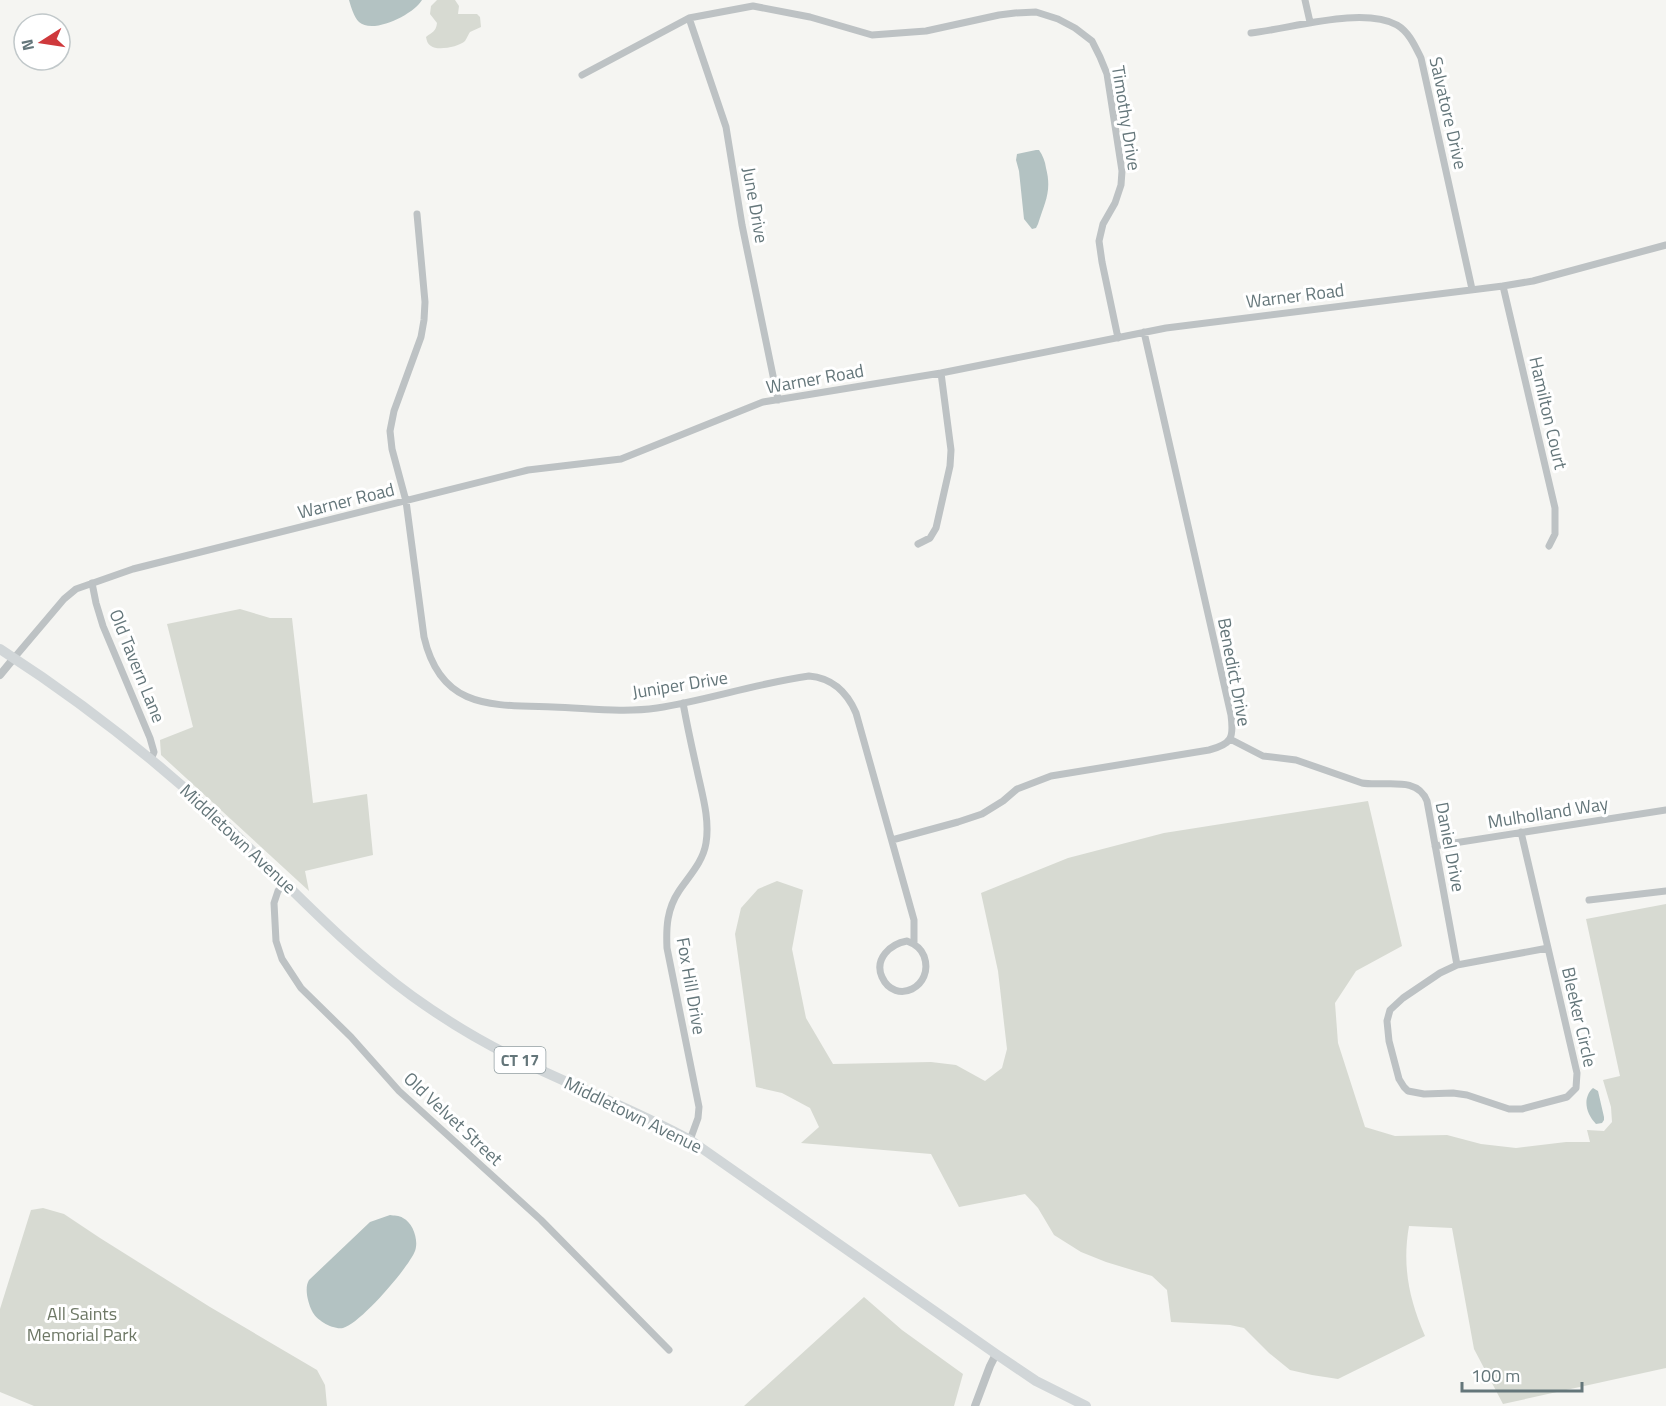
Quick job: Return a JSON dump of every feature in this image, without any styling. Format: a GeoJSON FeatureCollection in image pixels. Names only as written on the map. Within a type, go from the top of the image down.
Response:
{"type":"FeatureCollection","features":[{"type":"Feature","properties":{"kind":"main road","name":"Middletown Avenue"},"geometry":{"type":"LineString","coordinates":[[0,649],[151,759],[380,970],[412,996],[450,1022],[511,1056],[690,1140],[1036,1381],[1086,1406]]}},
{"type":"Feature","properties":{"kind":"street"},"geometry":{"type":"LineString","coordinates":[[1305,0],[1310,22]]}},
{"type":"Feature","properties":{"kind":"street","name":"Timothy Drive"},"geometry":{"type":"LineString","coordinates":[[582,75],[689,18],[753,6],[810,17],[872,35],[926,31],[999,15],[1036,12],[1058,18],[1076,28],[1092,41],[1107,74],[1122,171],[1121,185],[1115,203],[1103,224],[1099,240],[1118,338]]}},
{"type":"Feature","properties":{"kind":"street","name":"Salvatore Drive"},"geometry":{"type":"LineString","coordinates":[[1251,33],[1310,22],[1364,17],[1383,19],[1399,26],[1412,40],[1421,58],[1472,289]]}},
{"type":"Feature","properties":{"kind":"street","name":"June Drive"},"geometry":{"type":"LineString","coordinates":[[689,18],[726,127],[742,225],[778,400]]}},
{"type":"Feature","properties":{"kind":"street","name":"Juniper Drive"},"geometry":{"type":"LineString","coordinates":[[417,214],[425,302],[424,320],[421,337],[394,411],[390,431],[392,449],[406,501],[423,637],[436,670],[451,688],[492,705],[656,708],[809,676],[822,678],[836,685],[846,694],[856,712],[914,920],[914,944],[922,952],[925,960],[926,974],[921,983],[913,989],[904,991],[890,988],[882,977],[881,961],[884,954],[889,948],[902,942],[908,941],[914,944]]}},
{"type":"Feature","properties":{"kind":"street","name":"Warner Road"},"geometry":{"type":"LineString","coordinates":[[14,658],[64,599],[76,590],[133,569],[528,470],[621,459],[764,402],[941,373],[1166,328],[1533,281],[1666,245]]}},
{"type":"Feature","properties":{"kind":"street","name":"Hamilton Court"},"geometry":{"type":"LineString","coordinates":[[1503,286],[1555,508],[1555,534],[1549,546]]}},
{"type":"Feature","properties":{"kind":"street","name":"Benedict Drive"},"geometry":{"type":"LineString","coordinates":[[892,840],[982,814],[1017,789],[1051,776],[1209,750],[1221,747],[1230,739],[1233,731],[1230,715],[1144,332]]}},
{"type":"Feature","properties":{"kind":"street"},"geometry":{"type":"LineString","coordinates":[[918,544],[930,538],[936,528],[950,466],[951,450],[941,373]]}},
{"type":"Feature","properties":{"kind":"street","name":"Old Tavern Lane"},"geometry":{"type":"LineString","coordinates":[[92,583],[104,626],[153,746],[154,752],[151,759]]}},
{"type":"Feature","properties":{"kind":"street"},"geometry":{"type":"LineString","coordinates":[[0,675],[14,658]]}},
{"type":"Feature","properties":{"kind":"street","name":"Fox Hill Drive"},"geometry":{"type":"LineString","coordinates":[[683,703],[704,800],[707,827],[706,845],[691,876],[669,909],[666,930],[667,948],[699,1107],[698,1118],[690,1140]]}},
{"type":"Feature","properties":{"kind":"street","name":"Daniel Drive"},"geometry":{"type":"LineString","coordinates":[[1230,739],[1263,756],[1296,760],[1362,783],[1409,784],[1420,790],[1427,801],[1457,965]]}},
{"type":"Feature","properties":{"kind":"street","name":"Mulholland Way"},"geometry":{"type":"LineString","coordinates":[[1435,846],[1666,810]]}},
{"type":"Feature","properties":{"kind":"street","name":"Bleeker Circle"},"geometry":{"type":"LineString","coordinates":[[1521,832],[1548,948],[1577,1073],[1574,1091],[1567,1097],[1522,1109],[1509,1109],[1459,1094],[1415,1093],[1404,1087],[1398,1079],[1388,1032],[1387,1021],[1390,1010],[1432,978],[1457,965],[1548,948]]}},
{"type":"Feature","properties":{"kind":"street","name":"Old Velvet Street"},"geometry":{"type":"LineString","coordinates":[[285,882],[278,891],[274,903],[276,941],[282,959],[301,988],[351,1037],[399,1091],[542,1220],[669,1350]]}},
{"type":"Feature","properties":{"kind":"street"},"geometry":{"type":"LineString","coordinates":[[1589,900],[1666,891]]}},
{"type":"Feature","properties":{"kind":"street"},"geometry":{"type":"LineString","coordinates":[[975,1406],[996,1354]]}},
{"type":"Feature","properties":{"kind":"green space"},"geometry":{"type":"Polygon","coordinates":[[[437,0],[455,0],[459,6],[458,14],[477,14],[480,17],[481,27],[470,32],[465,41],[458,45],[448,48],[431,46],[426,37],[433,32],[437,23],[430,14],[431,6],[437,0]]]}},
{"type":"Feature","properties":{"kind":"green space"},"geometry":{"type":"Polygon","coordinates":[[[240,609],[270,618],[292,618],[313,803],[367,794],[373,855],[305,871],[309,891],[161,755],[160,740],[193,727],[167,624],[240,609]]]}},
{"type":"Feature","properties":{"kind":"green space"},"geometry":{"type":"Polygon","coordinates":[[[1368,801],[1402,946],[1356,971],[1335,1003],[1338,1043],[1365,1127],[1395,1136],[1447,1135],[1481,1144],[1516,1148],[1566,1142],[1590,1142],[1587,1130],[1604,1131],[1612,1122],[1611,1107],[1603,1080],[1620,1076],[1586,919],[1666,904],[1666,1368],[1503,1404],[1474,1349],[1452,1228],[1409,1226],[1406,1255],[1408,1282],[1425,1336],[1338,1379],[1290,1370],[1244,1328],[1230,1325],[1171,1322],[1167,1290],[1152,1276],[1081,1252],[1054,1235],[1038,1208],[1025,1194],[959,1207],[931,1154],[801,1143],[819,1127],[810,1108],[782,1093],[756,1087],[735,934],[741,908],[758,889],[777,881],[803,890],[792,949],[806,1018],[833,1064],[931,1062],[956,1065],[985,1081],[1002,1068],[1007,1049],[998,971],[981,893],[1068,858],[1164,833],[1368,801]]]}},
{"type":"Feature","properties":{"kind":"green space","name":"All Saints Memorial Park"},"geometry":{"type":"Polygon","coordinates":[[[43,1208],[64,1214],[210,1307],[317,1370],[325,1385],[327,1406],[34,1406],[0,1392],[0,1309],[31,1210],[43,1208]]]}},
{"type":"Feature","properties":{"kind":"green space"},"geometry":{"type":"Polygon","coordinates":[[[864,1297],[902,1330],[963,1374],[954,1406],[744,1406],[864,1297]]]}},
{"type":"Feature","properties":{"kind":"shaded area"},"geometry":{"type":"Polygon","coordinates":[[[349,0],[422,0],[402,17],[374,26],[359,22],[349,0]]]}},
{"type":"Feature","properties":{"kind":"shaded area"},"geometry":{"type":"Polygon","coordinates":[[[1039,150],[1044,161],[1048,176],[1048,190],[1038,224],[1032,229],[1024,219],[1016,160],[1017,154],[1039,150]]]}},
{"type":"Feature","properties":{"kind":"shaded area"},"geometry":{"type":"Polygon","coordinates":[[[1593,1088],[1598,1091],[1604,1117],[1602,1123],[1596,1124],[1588,1111],[1587,1096],[1593,1088]]]}},
{"type":"Feature","properties":{"kind":"shaded area"},"geometry":{"type":"Polygon","coordinates":[[[390,1215],[407,1220],[412,1228],[416,1237],[416,1247],[411,1259],[361,1317],[343,1328],[325,1324],[314,1314],[308,1300],[309,1280],[370,1222],[390,1215]]]}}]}
